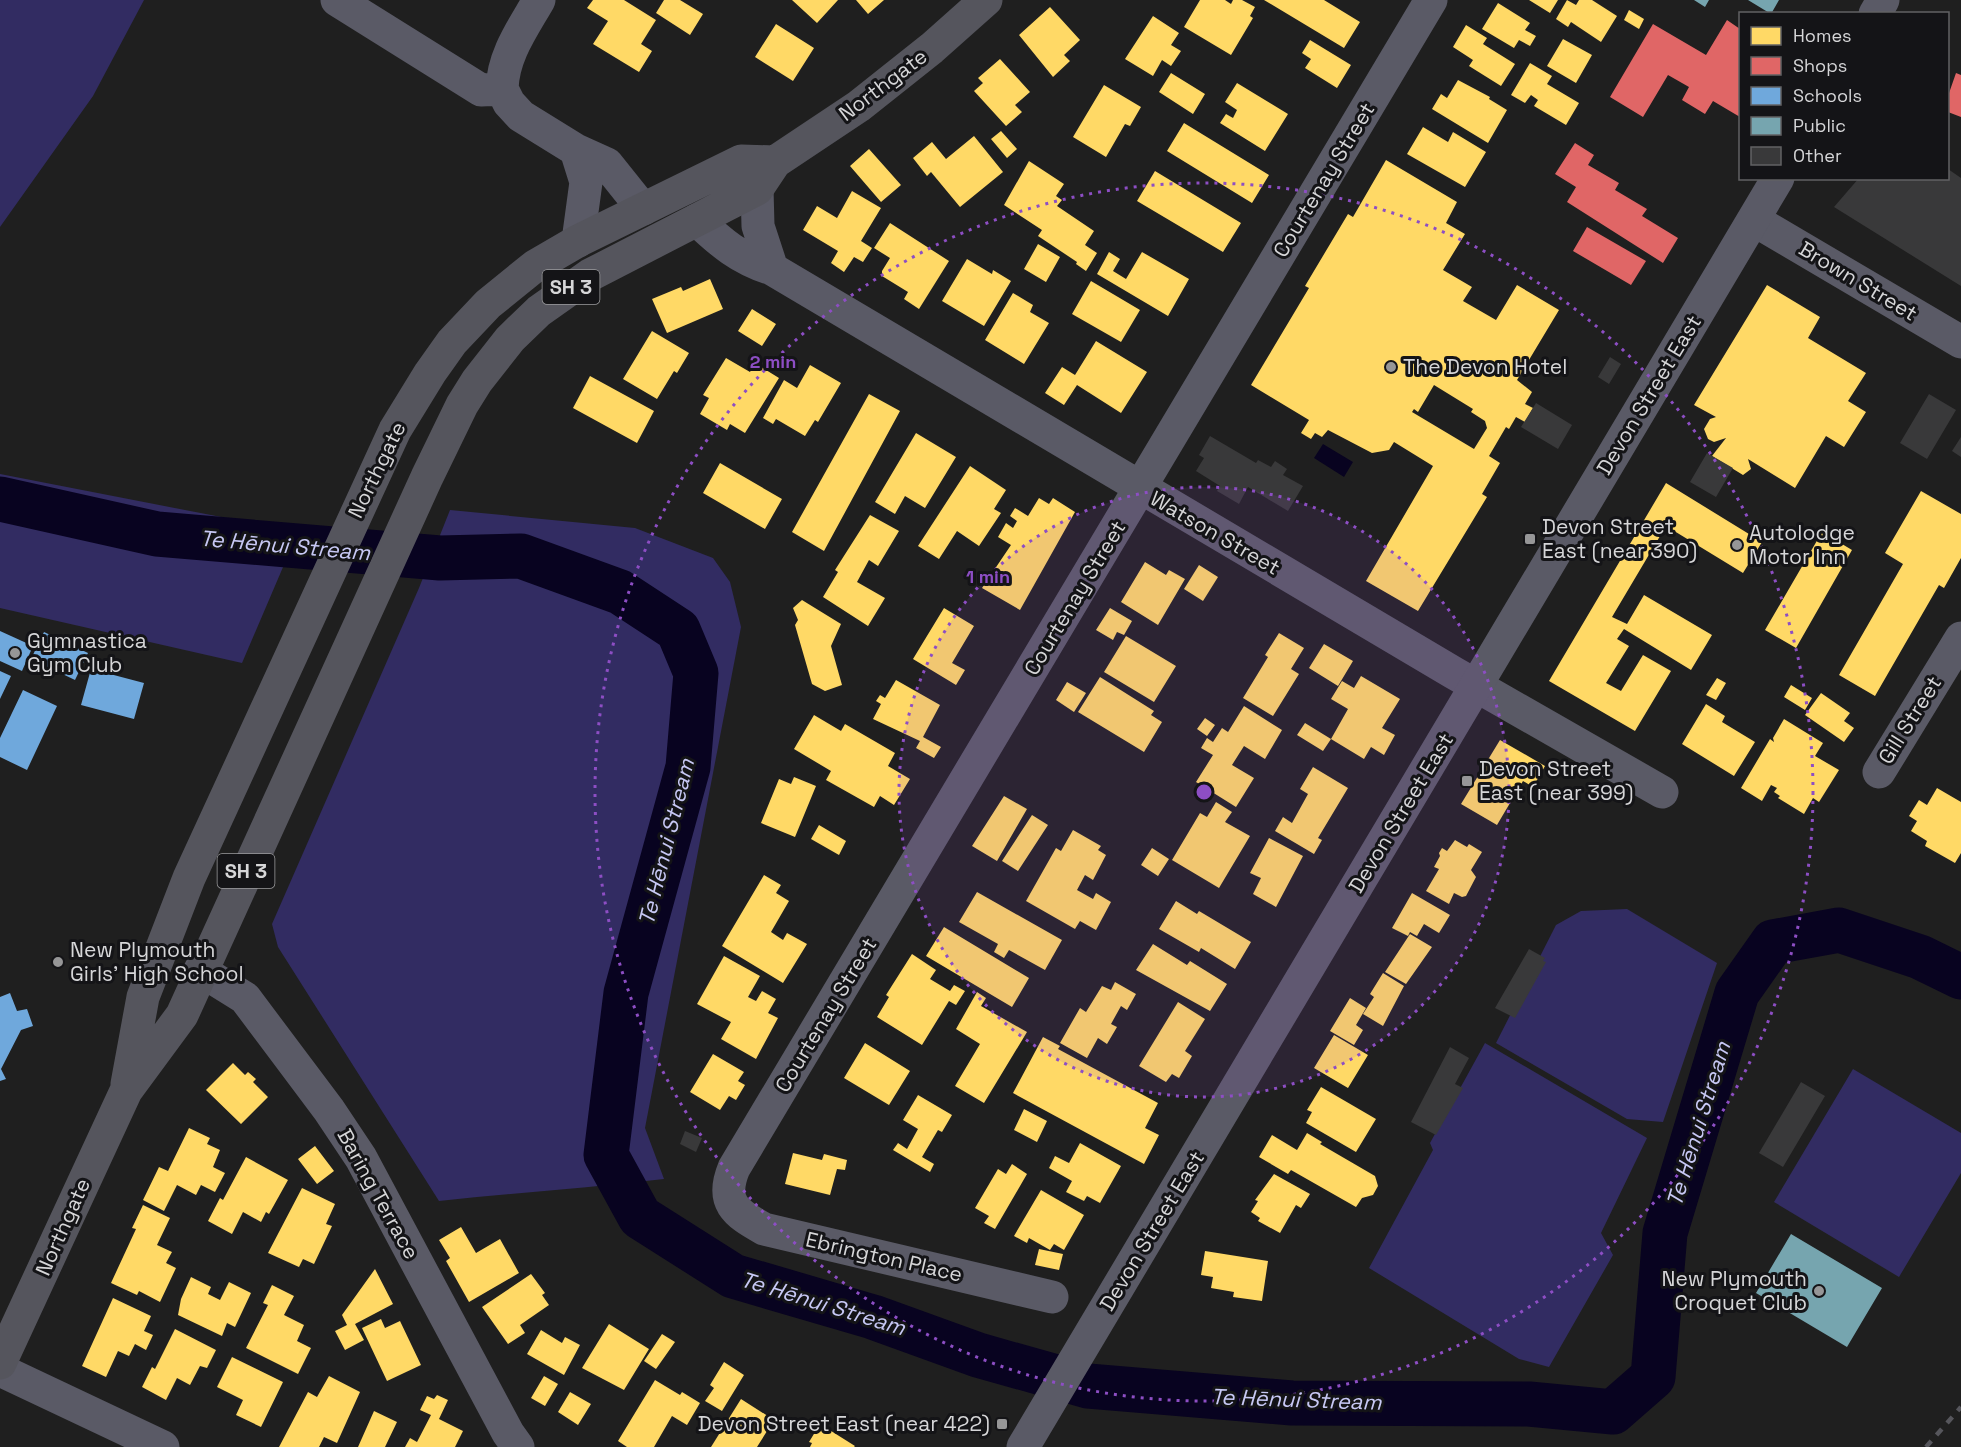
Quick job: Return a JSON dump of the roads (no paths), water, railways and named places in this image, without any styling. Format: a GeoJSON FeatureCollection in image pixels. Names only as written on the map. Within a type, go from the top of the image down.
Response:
{"type":"FeatureCollection","features":[{"type":"Feature","properties":{"kind":"highway","name":"Northgate"},"geometry":{"type":"LineString","coordinates":[[0,1363],[126,1091],[182,1015],[200,970],[427,477],[462,405],[494,358],[523,325],[555,298],[590,275],[757,189],[775,162],[859,105],[932,48],[986,0]]}},
{"type":"Feature","properties":{"kind":"highway","name":"Northgate"},"geometry":{"type":"LineString","coordinates":[[126,1091],[143,997],[189,878],[395,430],[429,373],[476,316],[535,266],[578,241],[741,161],[775,162]]}},
{"type":"Feature","properties":{"kind":"street"},"geometry":{"type":"LineString","coordinates":[[337,0],[481,90],[502,89]]}},
{"type":"Feature","properties":{"kind":"street"},"geometry":{"type":"LineString","coordinates":[[540,0],[508,55],[502,72],[502,89],[508,103],[521,116],[576,150],[607,164],[643,209]]}},
{"type":"Feature","properties":{"kind":"street","name":"Courtenay Street"},"geometry":{"type":"LineString","coordinates":[[728,1198],[727,1185],[734,1168],[1431,0]]}},
{"type":"Feature","properties":{"kind":"street"},"geometry":{"type":"LineString","coordinates":[[576,150],[586,182],[578,241]]}},
{"type":"Feature","properties":{"kind":"street","name":"Devon Street East"},"geometry":{"type":"LineString","coordinates":[[1023,1447],[1777,180]]}},
{"type":"Feature","properties":{"kind":"street"},"geometry":{"type":"LineString","coordinates":[[757,189],[759,233],[772,270]]}},
{"type":"Feature","properties":{"kind":"street","name":"Watson Street"},"geometry":{"type":"LineString","coordinates":[[697,220],[732,252],[746,261],[772,270],[1140,489],[1662,792]]}},
{"type":"Feature","properties":{"kind":"street","name":"Brown Street"},"geometry":{"type":"LineString","coordinates":[[1754,220],[1961,342]]}},
{"type":"Feature","properties":{"kind":"street","name":"Gill Street"},"geometry":{"type":"LineString","coordinates":[[1879,772],[1961,638]]}},
{"type":"Feature","properties":{"kind":"street","name":"Baring Terrace"},"geometry":{"type":"LineString","coordinates":[[200,970],[244,998],[329,1110],[361,1158],[508,1433],[518,1447]]}},
{"type":"Feature","properties":{"kind":"street","name":"Ebrington Place"},"geometry":{"type":"LineString","coordinates":[[728,1198],[739,1215],[764,1229],[1052,1297]]}},
{"type":"Feature","properties":{"kind":"street"},"geometry":{"type":"LineString","coordinates":[[0,1370],[163,1447]]}},
{"type":"Feature","properties":{"kind":"waterway","name":"Te Hēnui Stream"},"geometry":{"type":"LineString","coordinates":[[0,499],[157,534],[440,558],[521,556],[620,592],[678,630],[696,673],[688,767],[626,993],[606,1155],[640,1217],[733,1276],[873,1317],[978,1355],[1088,1386],[1292,1403],[1529,1404],[1613,1412],[1653,1377],[1665,1233],[1737,993],[1773,942],[1839,930],[1920,957],[1961,977]]}},
{"type":"Feature","properties":{"kind":"railway"},"geometry":{"type":"LineString","coordinates":[[1926,1447],[1961,1407]]}},
{"type":"Feature","properties":{"kind":"place","name":"The Devon Hotel"},"geometry":{"type":"Point","coordinates":[1391,367]}},
{"type":"Feature","properties":{"kind":"place","name":"Devon Street East (near 390)"},"geometry":{"type":"Point","coordinates":[1530,539]}},
{"type":"Feature","properties":{"kind":"place","name":"Autolodge Motor Inn"},"geometry":{"type":"Point","coordinates":[1737,545]}},
{"type":"Feature","properties":{"kind":"place","name":"Gymnastica Gym Club"},"geometry":{"type":"Point","coordinates":[15,653]}},
{"type":"Feature","properties":{"kind":"place","name":"Devon Street East (near 399)"},"geometry":{"type":"Point","coordinates":[1467,781]}},
{"type":"Feature","properties":{"kind":"place","name":"New Plymouth Girls' High School"},"geometry":{"type":"Point","coordinates":[58,962]}},
{"type":"Feature","properties":{"kind":"place","name":"New Plymouth Croquet Club"},"geometry":{"type":"Point","coordinates":[1819,1291]}},
{"type":"Feature","properties":{"kind":"place","name":"Devon Street East (near 422)"},"geometry":{"type":"Point","coordinates":[1002,1424]}}]}
